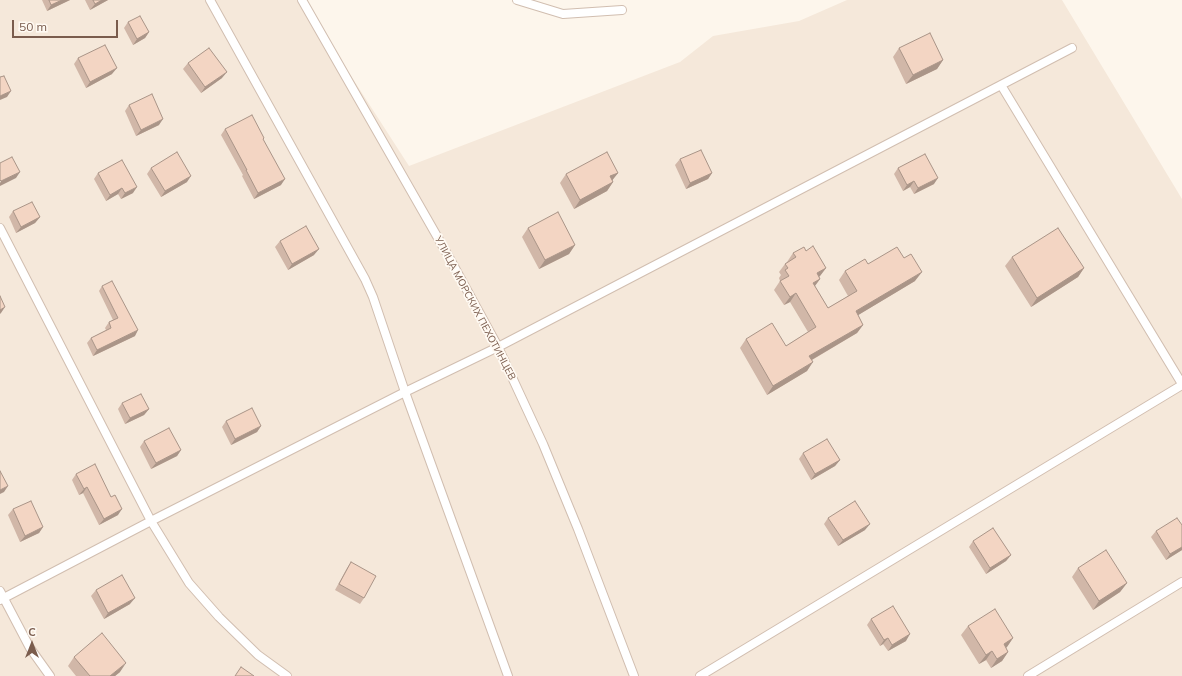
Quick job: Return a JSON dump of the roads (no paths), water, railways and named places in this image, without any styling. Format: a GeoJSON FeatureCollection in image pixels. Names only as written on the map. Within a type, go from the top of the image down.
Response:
{"type":"FeatureCollection","features":[{"type":"Feature","properties":{"kind":"lane"},"geometry":{"type":"LineString","coordinates":[[210,0],[373,296],[405,392],[508,676]]}},
{"type":"Feature","properties":{"kind":"lane","name":"УЛИЦА МОРСКИХ ПЕХОТИНЦЕВ"},"geometry":{"type":"LineString","coordinates":[[302,0],[450,258],[498,347],[558,479],[634,676]]}},
{"type":"Feature","properties":{"kind":"lane"},"geometry":{"type":"LineString","coordinates":[[517,0],[563,14],[622,10]]}},
{"type":"Feature","properties":{"kind":"lane"},"geometry":{"type":"LineString","coordinates":[[50,676],[30,648],[1,596],[405,392],[498,347],[1072,48]]}},
{"type":"Feature","properties":{"kind":"lane"},"geometry":{"type":"LineString","coordinates":[[700,676],[1182,385],[1001,85]]}},
{"type":"Feature","properties":{"kind":"lane"},"geometry":{"type":"LineString","coordinates":[[0,228],[151,521],[189,583],[219,617],[258,655],[287,676]]}},
{"type":"Feature","properties":{"kind":"lane"},"geometry":{"type":"LineString","coordinates":[[1028,676],[1182,582]]}}]}
